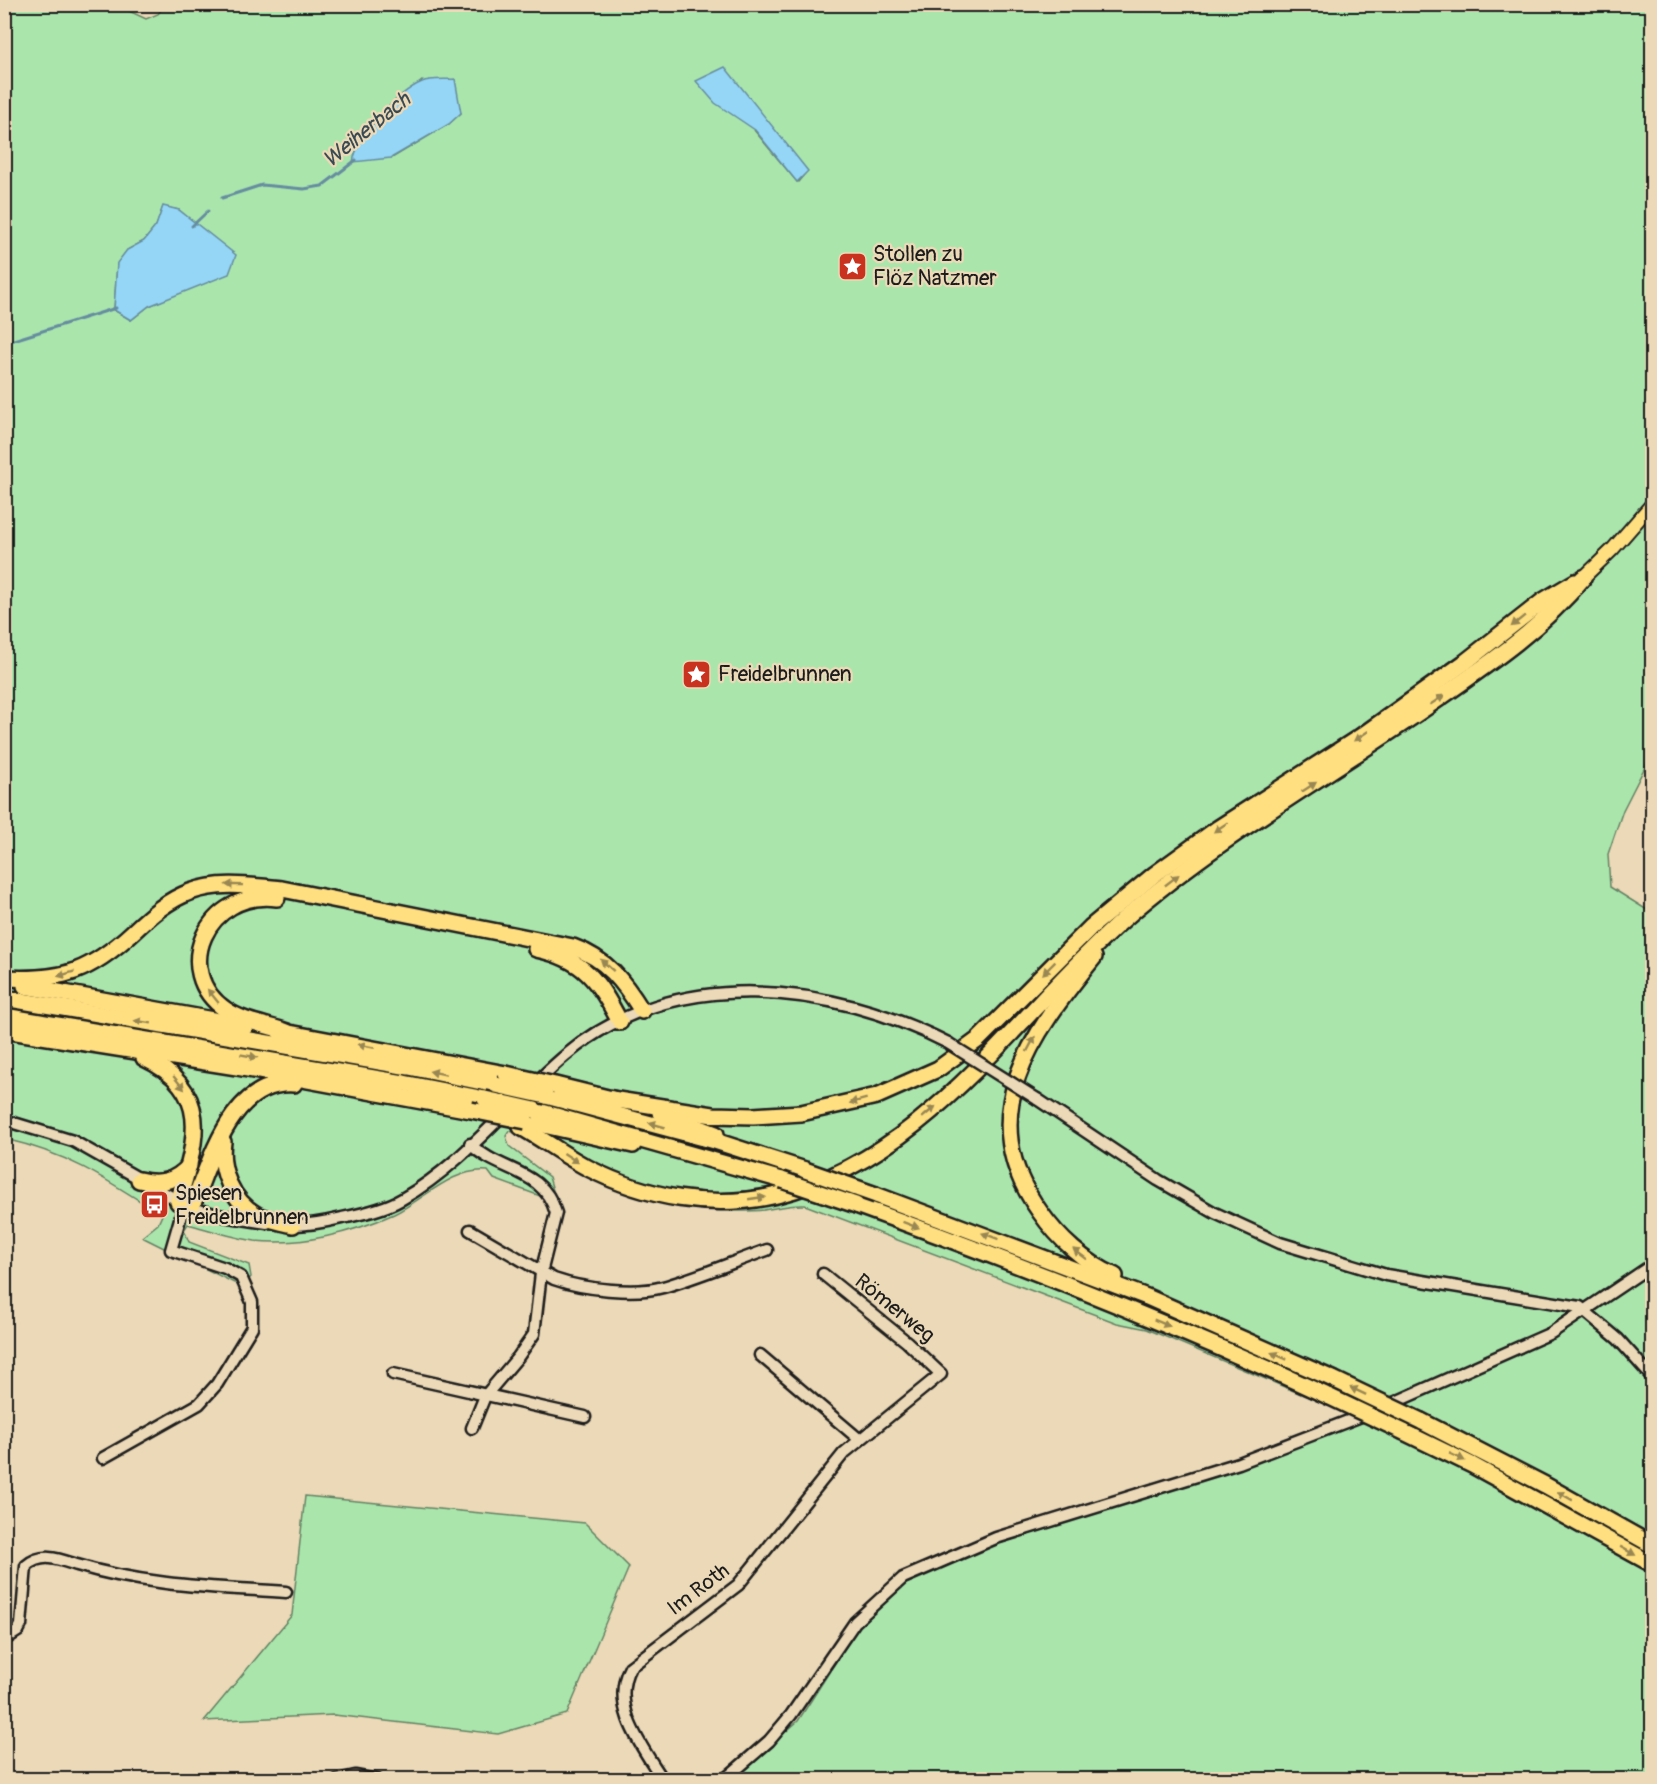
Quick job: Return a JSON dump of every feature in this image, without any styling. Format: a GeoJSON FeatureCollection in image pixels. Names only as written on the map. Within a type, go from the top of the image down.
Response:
{"type":"FeatureCollection","features":[{"type":"Feature","properties":{"kind":"highway"},"geometry":{"type":"LineString","coordinates":[[4,1016],[392,1081],[485,1099],[528,1120],[585,1166],[616,1182],[663,1195],[693,1200],[729,1201],[777,1195],[826,1180],[875,1153],[932,1109],[968,1076],[1079,959],[1126,917],[1208,854],[1474,675],[1542,622],[1583,578]]}},
{"type":"Feature","properties":{"kind":"highway"},"geometry":{"type":"LineString","coordinates":[[550,1091],[713,1115],[753,1116],[801,1113],[877,1096],[938,1069],[979,1039],[1091,927],[1155,874],[1218,829],[1407,703],[1554,593],[1583,578]]}},
{"type":"Feature","properties":{"kind":"highway"},"geometry":{"type":"LineString","coordinates":[[4,980],[36,980],[74,972],[105,956],[174,899],[208,887],[239,885],[282,889],[573,947],[597,957],[610,967],[642,1011]]}},
{"type":"Feature","properties":{"kind":"highway"},"geometry":{"type":"LineString","coordinates":[[287,1032],[225,1010],[204,985],[200,959],[201,943],[207,930],[224,909],[246,898],[262,896],[281,898],[550,952],[580,965],[592,977],[620,1022]]}},
{"type":"Feature","properties":{"kind":"highway"},"geometry":{"type":"LineString","coordinates":[[1126,917],[1040,1027],[1019,1067],[1011,1096],[1008,1120],[1010,1141],[1017,1169],[1029,1197],[1049,1225],[1088,1260],[1107,1273],[1131,1283],[1147,1297]]}},
{"type":"Feature","properties":{"kind":"highway"},"geometry":{"type":"LineString","coordinates":[[4,980],[287,1032],[550,1091],[805,1170],[1147,1297],[1333,1379],[1545,1485],[1653,1545]]}},
{"type":"Feature","properties":{"kind":"highway"},"geometry":{"type":"LineString","coordinates":[[4,998],[409,1067],[501,1080]]}},
{"type":"Feature","properties":{"kind":"highway"},"geometry":{"type":"LineString","coordinates":[[4,1030],[130,1052],[237,1067],[528,1120],[710,1158],[782,1180],[1008,1260],[1108,1300],[1330,1397],[1500,1479],[1653,1564]]}},
{"type":"Feature","properties":{"kind":"highway"},"geometry":{"type":"LineString","coordinates":[[130,1052],[167,1071],[189,1098],[196,1126],[185,1205]]}},
{"type":"Feature","properties":{"kind":"highway"},"geometry":{"type":"LineString","coordinates":[[185,1205],[225,1130],[243,1102],[255,1092],[270,1086],[288,1083],[344,1088]]}},
{"type":"Feature","properties":{"kind":"highway"},"geometry":{"type":"LineString","coordinates":[[611,1099],[701,1127],[774,1160]]}},
{"type":"Feature","properties":{"kind":"highway"},"geometry":{"type":"LineString","coordinates":[[225,1130],[222,1154],[229,1184],[236,1196],[246,1208],[259,1216],[293,1225]]}},
{"type":"Feature","properties":{"kind":"highway"},"geometry":{"type":"LineString","coordinates":[[140,1180],[151,1183],[173,1180],[189,1166]]}},
{"type":"Feature","properties":{"kind":"main road"},"geometry":{"type":"LineString","coordinates":[[1583,578],[1612,550],[1653,504]]}},
{"type":"Feature","properties":{"kind":"street"},"geometry":{"type":"LineString","coordinates":[[4,1120],[73,1141],[185,1205],[223,1216],[293,1225],[355,1215],[401,1199],[437,1174],[568,1053],[642,1011],[678,1001],[731,994],[770,992],[804,994],[874,1011],[948,1043],[1158,1180],[1215,1213],[1280,1243],[1386,1275],[1561,1302],[1587,1311],[1618,1339],[1653,1377]]}},
{"type":"Feature","properties":{"kind":"street"},"geometry":{"type":"LineString","coordinates":[[470,1144],[493,1162],[532,1178],[544,1187],[554,1204],[556,1213],[540,1273],[534,1334],[485,1396],[471,1428]]}},
{"type":"Feature","properties":{"kind":"street"},"geometry":{"type":"LineString","coordinates":[[103,1458],[199,1404],[217,1384],[252,1327],[252,1302],[241,1277],[225,1268],[171,1250],[185,1205]]}},
{"type":"Feature","properties":{"kind":"street"},"geometry":{"type":"LineString","coordinates":[[470,1230],[540,1273],[567,1284],[629,1290],[662,1287],[767,1250]]}},
{"type":"Feature","properties":{"kind":"street"},"geometry":{"type":"LineString","coordinates":[[724,1779],[738,1770],[769,1741],[791,1715],[855,1622],[903,1578],[996,1538],[1208,1474],[1307,1437],[1551,1333],[1653,1265]]}},
{"type":"Feature","properties":{"kind":"street","name":"Römerweg"},"geometry":{"type":"LineString","coordinates":[[823,1274],[907,1342],[941,1374]]}},
{"type":"Feature","properties":{"kind":"street"},"geometry":{"type":"LineString","coordinates":[[759,1355],[861,1440]]}},
{"type":"Feature","properties":{"kind":"street"},"geometry":{"type":"LineString","coordinates":[[393,1374],[585,1417]]}},
{"type":"Feature","properties":{"kind":"street","name":"Im Roth"},"geometry":{"type":"LineString","coordinates":[[663,1779],[631,1728],[625,1709],[623,1687],[630,1667],[748,1575],[833,1466],[941,1374]]}},
{"type":"Feature","properties":{"kind":"street"},"geometry":{"type":"LineString","coordinates":[[4,1640],[18,1631],[21,1625],[26,1566],[42,1557],[61,1559],[136,1581],[286,1592]]}},
{"type":"Feature","properties":{"kind":"street"},"geometry":{"type":"LineString","coordinates":[[337,1779],[355,1776],[377,1779]]}},
{"type":"Feature","properties":{"kind":"green space"},"geometry":{"type":"Polygon","coordinates":[[[166,4],[1652,5],[1652,753],[1623,810],[1608,854],[1610,887],[1652,913],[1652,1779],[727,1779],[740,1772],[798,1721],[860,1624],[906,1579],[992,1546],[1256,1462],[1360,1419],[1147,1329],[1117,1323],[805,1205],[757,1211],[729,1211],[681,1207],[655,1202],[585,1174],[518,1133],[509,1131],[506,1136],[509,1146],[549,1177],[554,1194],[540,1196],[494,1179],[488,1171],[475,1171],[451,1179],[405,1208],[378,1221],[308,1240],[255,1241],[188,1224],[184,1230],[189,1242],[249,1265],[251,1277],[247,1281],[234,1283],[142,1237],[158,1224],[162,1215],[123,1190],[68,1160],[5,1139],[4,5],[127,5],[129,11],[146,19],[158,14],[166,4]],[[422,81],[373,122],[392,158],[449,124],[461,113],[422,81]],[[754,130],[797,182],[807,171],[754,130]],[[163,207],[156,226],[144,241],[127,250],[117,264],[114,310],[131,320],[149,306],[187,289],[194,223],[179,210],[163,207]]]}},
{"type":"Feature","properties":{"kind":"green space"},"geometry":{"type":"Polygon","coordinates":[[[305,1496],[585,1523],[629,1567],[567,1714],[498,1734],[334,1715],[204,1721],[292,1615],[305,1496]]]}},
{"type":"Feature","properties":{"kind":"water"},"geometry":{"type":"Polygon","coordinates":[[[725,67],[808,171],[797,182],[755,130],[715,103],[696,81],[725,67]]]}},
{"type":"Feature","properties":{"kind":"water"},"geometry":{"type":"Polygon","coordinates":[[[455,79],[461,113],[449,124],[391,158],[353,162],[370,128],[402,95],[425,81],[455,79]]]}},
{"type":"Feature","properties":{"kind":"water"},"geometry":{"type":"Polygon","coordinates":[[[163,206],[179,210],[236,255],[229,274],[149,306],[131,320],[114,310],[117,263],[127,250],[144,241],[156,226],[163,206]]]}},
{"type":"Feature","properties":{"kind":"waterway","name":"Weiherbach"},"geometry":{"type":"LineString","coordinates":[[222,198],[262,185],[304,189],[322,186],[356,160]]}},
{"type":"Feature","properties":{"kind":"waterway","name":"Weiherbach"},"geometry":{"type":"LineString","coordinates":[[192,226],[208,211]]}},
{"type":"Feature","properties":{"kind":"waterway","name":"Weiherbach"},"geometry":{"type":"LineString","coordinates":[[4,343],[116,308]]}},
{"type":"Feature","properties":{"kind":"place","name":"Stollen zu Flöz Natzmer"},"geometry":{"type":"Point","coordinates":[852,266]}},
{"type":"Feature","properties":{"kind":"place","name":"Freidelbrunnen"},"geometry":{"type":"Point","coordinates":[697,674]}},
{"type":"Feature","properties":{"kind":"place","name":"Spiesen Freidelbrunnen"},"geometry":{"type":"Point","coordinates":[154,1205]}}]}
